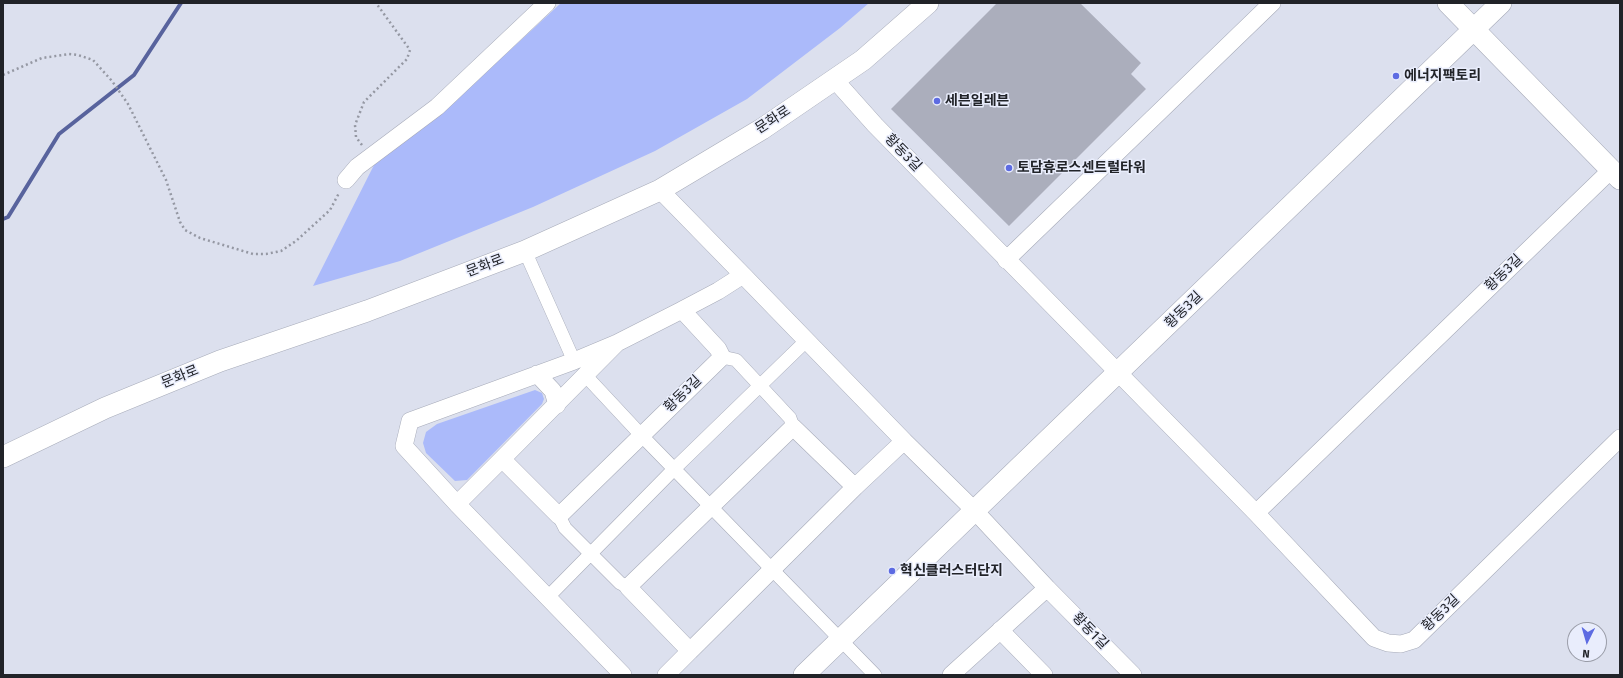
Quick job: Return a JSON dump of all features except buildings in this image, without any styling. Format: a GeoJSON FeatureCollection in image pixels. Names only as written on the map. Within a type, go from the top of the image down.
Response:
{"type":"FeatureCollection","features":[{"type":"Feature","properties":{"kind":"street"},"geometry":{"type":"LineString","coordinates":[[346,180],[357,167],[437,107],[547,3]]}},
{"type":"Feature","properties":{"kind":"street","name":"문화로"},"geometry":{"type":"LineString","coordinates":[[3,457],[105,408],[220,361],[367,311],[524,251],[660,190],[762,129],[863,60],[928,3]]}},
{"type":"Feature","properties":{"kind":"street"},"geometry":{"type":"LineString","coordinates":[[1006,260],[1272,3]]}},
{"type":"Feature","properties":{"kind":"street","name":"황동3길"},"geometry":{"type":"LineString","coordinates":[[1256,513],[1616,174],[1448,3]]}},
{"type":"Feature","properties":{"kind":"street","name":"황동3길"},"geometry":{"type":"LineString","coordinates":[[804,675],[974,510],[1118,374],[1501,3]]}},
{"type":"Feature","properties":{"kind":"street","name":"황동3길"},"geometry":{"type":"LineString","coordinates":[[834,79],[875,125],[1256,513],[1374,638],[1388,643],[1400,644],[1414,640],[1620,438]]}},
{"type":"Feature","properties":{"kind":"street"},"geometry":{"type":"LineString","coordinates":[[660,190],[904,441],[974,510]]}},
{"type":"Feature","properties":{"kind":"street"},"geometry":{"type":"LineString","coordinates":[[524,251],[574,361]]}},
{"type":"Feature","properties":{"kind":"street"},"geometry":{"type":"LineString","coordinates":[[623,675],[456,504],[404,446],[410,421],[574,361],[617,343],[718,291],[743,275]]}},
{"type":"Feature","properties":{"kind":"street"},"geometry":{"type":"LineString","coordinates":[[682,310],[718,349],[722,357],[736,360],[790,418],[793,427],[855,487]]}},
{"type":"Feature","properties":{"kind":"street"},"geometry":{"type":"LineString","coordinates":[[547,598],[675,468],[807,340]]}},
{"type":"Feature","properties":{"kind":"street"},"geometry":{"type":"LineString","coordinates":[[456,504],[557,406],[617,343]]}},
{"type":"Feature","properties":{"kind":"street","name":"황동3길"},"geometry":{"type":"LineString","coordinates":[[559,516],[722,357]]}},
{"type":"Feature","properties":{"kind":"street"},"geometry":{"type":"LineString","coordinates":[[537,374],[553,391],[557,406]]}},
{"type":"Feature","properties":{"kind":"street"},"geometry":{"type":"LineString","coordinates":[[586,376],[641,435],[675,468],[875,675]]}},
{"type":"Feature","properties":{"kind":"street"},"geometry":{"type":"LineString","coordinates":[[628,587],[793,427]]}},
{"type":"Feature","properties":{"kind":"street"},"geometry":{"type":"LineString","coordinates":[[666,675],[855,487],[904,441]]}},
{"type":"Feature","properties":{"kind":"street"},"geometry":{"type":"LineString","coordinates":[[502,459],[559,516],[565,528],[620,583],[628,587],[690,651]]}},
{"type":"Feature","properties":{"kind":"street","name":"황동1길"},"geometry":{"type":"LineString","coordinates":[[974,510],[1047,588],[1133,675]]}},
{"type":"Feature","properties":{"kind":"street"},"geometry":{"type":"LineString","coordinates":[[951,675],[1047,588]]}},
{"type":"Feature","properties":{"kind":"street"},"geometry":{"type":"LineString","coordinates":[[1000,630],[1044,675]]}},
{"type":"Feature","properties":{"kind":"path"},"geometry":{"type":"LineString","coordinates":[[372,156],[356,137],[355,125],[364,102],[407,59],[410,50],[376,3]]}},
{"type":"Feature","properties":{"kind":"path"},"geometry":{"type":"LineString","coordinates":[[3,75],[42,58],[78,54],[93,60],[112,81],[128,104],[166,180],[180,222],[185,230],[200,238],[252,254],[266,254],[281,251],[296,241],[330,210],[346,180]]}},
{"type":"Feature","properties":{"kind":"shaded area"},"geometry":{"type":"Polygon","coordinates":[[[561,3],[869,3],[840,28],[747,99],[655,151],[533,207],[400,261],[313,286],[374,165],[508,52],[561,3]]]}},
{"type":"Feature","properties":{"kind":"shaded area"},"geometry":{"type":"Polygon","coordinates":[[[535,390],[542,393],[544,399],[542,404],[467,480],[455,481],[426,453],[423,443],[426,432],[437,424],[535,390]]]}},
{"type":"Feature","properties":{"kind":"waterway"},"geometry":{"type":"LineString","coordinates":[[3,219],[8,217],[59,134],[134,75],[181,3]]}},
{"type":"Feature","properties":{"kind":"place","name":"에너지팩토리"},"geometry":{"type":"Point","coordinates":[1396,76]}},
{"type":"Feature","properties":{"kind":"place","name":"세븐일레븐"},"geometry":{"type":"Point","coordinates":[937,101]}},
{"type":"Feature","properties":{"kind":"place","name":"토담휴로스센트럴타워"},"geometry":{"type":"Point","coordinates":[1009,168]}},
{"type":"Feature","properties":{"kind":"place","name":"혁신클러스터단지"},"geometry":{"type":"Point","coordinates":[892,571]}}]}
